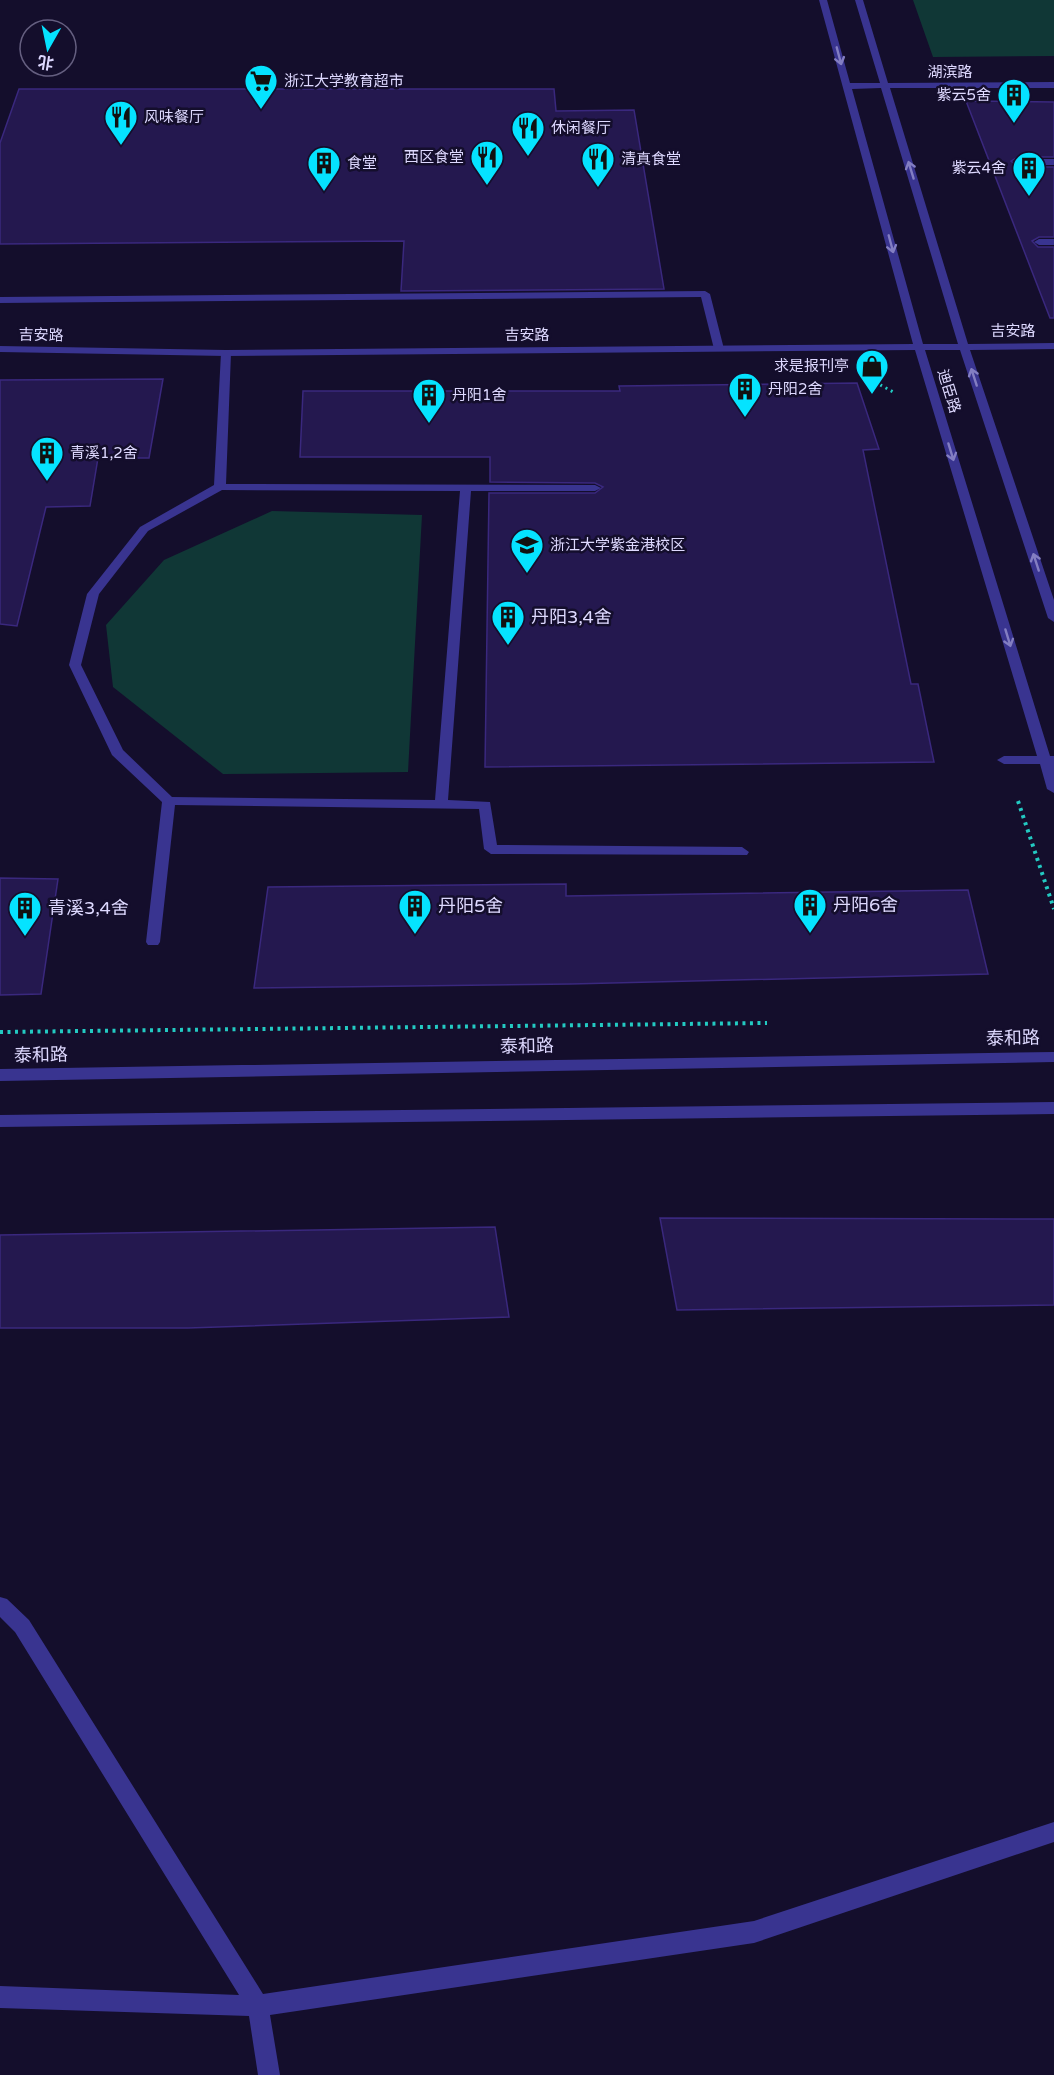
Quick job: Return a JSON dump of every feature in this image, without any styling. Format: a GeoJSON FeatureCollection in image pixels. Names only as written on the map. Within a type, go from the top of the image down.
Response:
{"type":"FeatureCollection","features":[{"type":"Feature","properties":{"kind":"street","name":"迪臣路"},"geometry":{"type":"LineString","coordinates":[[823,0],[920,347],[1050,760],[1054,789]]}},
{"type":"Feature","properties":{"kind":"street","name":"迪臣路"},"geometry":{"type":"LineString","coordinates":[[859,0],[964,347],[1054,618]]}},
{"type":"Feature","properties":{"kind":"street","name":"湖滨路"},"geometry":{"type":"LineString","coordinates":[[847,86],[1054,85]]}},
{"type":"Feature","properties":{"kind":"street"},"geometry":{"type":"LineString","coordinates":[[1018,162],[1054,162]]}},
{"type":"Feature","properties":{"kind":"street"},"geometry":{"type":"LineString","coordinates":[[1039,242],[1054,242]]}},
{"type":"Feature","properties":{"kind":"street"},"geometry":{"type":"LineString","coordinates":[[0,300],[705,294],[719,349]]}},
{"type":"Feature","properties":{"kind":"street","name":"吉安路"},"geometry":{"type":"LineString","coordinates":[[0,349],[226,353],[1054,346]]}},
{"type":"Feature","properties":{"kind":"street"},"geometry":{"type":"LineString","coordinates":[[220,487],[226,353]]}},
{"type":"Feature","properties":{"kind":"street"},"geometry":{"type":"LineString","coordinates":[[595,488],[220,487],[144,529],[93,594],[75,665],[117,752],[169,801],[485,805],[491,849],[742,852]]}},
{"type":"Feature","properties":{"kind":"street"},"geometry":{"type":"LineString","coordinates":[[441,804],[466,488]]}},
{"type":"Feature","properties":{"kind":"street"},"geometry":{"type":"LineString","coordinates":[[1005,760],[1050,760]]}},
{"type":"Feature","properties":{"kind":"street"},"geometry":{"type":"LineString","coordinates":[[153,942],[169,801]]}},
{"type":"Feature","properties":{"kind":"street","name":"泰和路"},"geometry":{"type":"LineString","coordinates":[[0,1075],[1054,1057]]}},
{"type":"Feature","properties":{"kind":"street"},"geometry":{"type":"LineString","coordinates":[[0,1121],[1054,1108]]}},
{"type":"Feature","properties":{"kind":"street"},"geometry":{"type":"LineString","coordinates":[[0,1605],[22,1626],[258,2006],[269,2075]]}},
{"type":"Feature","properties":{"kind":"street"},"geometry":{"type":"LineString","coordinates":[[0,1996],[258,2006],[754,1932],[1054,1832]]}},
{"type":"Feature","properties":{"kind":"path"},"geometry":{"type":"LineString","coordinates":[[871,380],[899,395]]}},
{"type":"Feature","properties":{"kind":"path"},"geometry":{"type":"LineString","coordinates":[[1005,760],[1054,909]]}},
{"type":"Feature","properties":{"kind":"path"},"geometry":{"type":"LineString","coordinates":[[0,1032],[772,1023]]}},
{"type":"Feature","properties":{"kind":"green space"},"geometry":{"type":"Polygon","coordinates":[[[913,0],[1054,0],[1054,56],[933,57],[913,0]]]}},
{"type":"Feature","properties":{"kind":"green space"},"geometry":{"type":"Polygon","coordinates":[[[272,511],[422,515],[408,772],[223,774],[113,687],[106,625],[164,560],[272,511]]]}},
{"type":"Feature","properties":{"kind":"building","name":"食堂"},"geometry":{"type":"Polygon","coordinates":[[[19,89],[554,89],[556,111],[634,110],[664,289],[401,291],[404,241],[0,244],[0,143],[19,89]]]}},
{"type":"Feature","properties":{"kind":"building"},"geometry":{"type":"Polygon","coordinates":[[[966,101],[1054,102],[1054,157],[1018,157],[1011,161],[1018,167],[1054,167],[1054,237],[1039,237],[1032,241],[1038,247],[1054,247],[1054,318],[1050,318],[966,101]]]}},
{"type":"Feature","properties":{"kind":"building","name":"青溪1,2舍"},"geometry":{"type":"Polygon","coordinates":[[[163,379],[149,458],[98,458],[90,506],[46,507],[17,626],[0,624],[0,380],[163,379]]]}},
{"type":"Feature","properties":{"kind":"building"},"geometry":{"type":"Polygon","coordinates":[[[857,383],[879,449],[863,450],[911,684],[918,684],[934,762],[485,767],[489,493],[595,493],[603,487],[595,483],[490,482],[490,457],[300,457],[303,391],[620,391],[619,386],[857,383]]]}},
{"type":"Feature","properties":{"kind":"building","name":"青溪3,4舍"},"geometry":{"type":"Polygon","coordinates":[[[0,878],[58,879],[41,994],[0,995],[0,878]]]}},
{"type":"Feature","properties":{"kind":"building"},"geometry":{"type":"Polygon","coordinates":[[[566,884],[566,896],[968,890],[988,974],[571,984],[254,988],[268,887],[566,884]]]}},
{"type":"Feature","properties":{"kind":"building"},"geometry":{"type":"Polygon","coordinates":[[[660,1218],[1054,1219],[1054,1305],[677,1310],[660,1218]]]}},
{"type":"Feature","properties":{"kind":"building"},"geometry":{"type":"Polygon","coordinates":[[[495,1227],[509,1317],[188,1328],[0,1328],[0,1235],[495,1227]]]}},
{"type":"Feature","properties":{"kind":"place","name":"浙江大学教育超市"},"geometry":{"type":"Point","coordinates":[261,110]}},
{"type":"Feature","properties":{"kind":"place","name":"紫云5舍"},"geometry":{"type":"Point","coordinates":[1014,124]}},
{"type":"Feature","properties":{"kind":"place","name":"风味餐厅"},"geometry":{"type":"Point","coordinates":[121,146]}},
{"type":"Feature","properties":{"kind":"place","name":"休闲餐厅"},"geometry":{"type":"Point","coordinates":[528,157]}},
{"type":"Feature","properties":{"kind":"place","name":"西区食堂"},"geometry":{"type":"Point","coordinates":[487,186]}},
{"type":"Feature","properties":{"kind":"place","name":"清真食堂"},"geometry":{"type":"Point","coordinates":[598,188]}},
{"type":"Feature","properties":{"kind":"place","name":"食堂"},"geometry":{"type":"Point","coordinates":[324,192]}},
{"type":"Feature","properties":{"kind":"place","name":"紫云4舍"},"geometry":{"type":"Point","coordinates":[1029,197]}},
{"type":"Feature","properties":{"kind":"place","name":"求是报刊亭"},"geometry":{"type":"Point","coordinates":[872,395]}},
{"type":"Feature","properties":{"kind":"place","name":"丹阳2舍"},"geometry":{"type":"Point","coordinates":[745,418]}},
{"type":"Feature","properties":{"kind":"place","name":"丹阳1舍"},"geometry":{"type":"Point","coordinates":[429,424]}},
{"type":"Feature","properties":{"kind":"place","name":"青溪1,2舍"},"geometry":{"type":"Point","coordinates":[47,482]}},
{"type":"Feature","properties":{"kind":"place","name":"浙江大学紫金港校区"},"geometry":{"type":"Point","coordinates":[527,574]}},
{"type":"Feature","properties":{"kind":"place","name":"丹阳3,4舍"},"geometry":{"type":"Point","coordinates":[508,646]}},
{"type":"Feature","properties":{"kind":"place","name":"丹阳6舍"},"geometry":{"type":"Point","coordinates":[810,934]}},
{"type":"Feature","properties":{"kind":"place","name":"丹阳5舍"},"geometry":{"type":"Point","coordinates":[415,935]}},
{"type":"Feature","properties":{"kind":"place","name":"青溪3,4舍"},"geometry":{"type":"Point","coordinates":[25,937]}}]}
